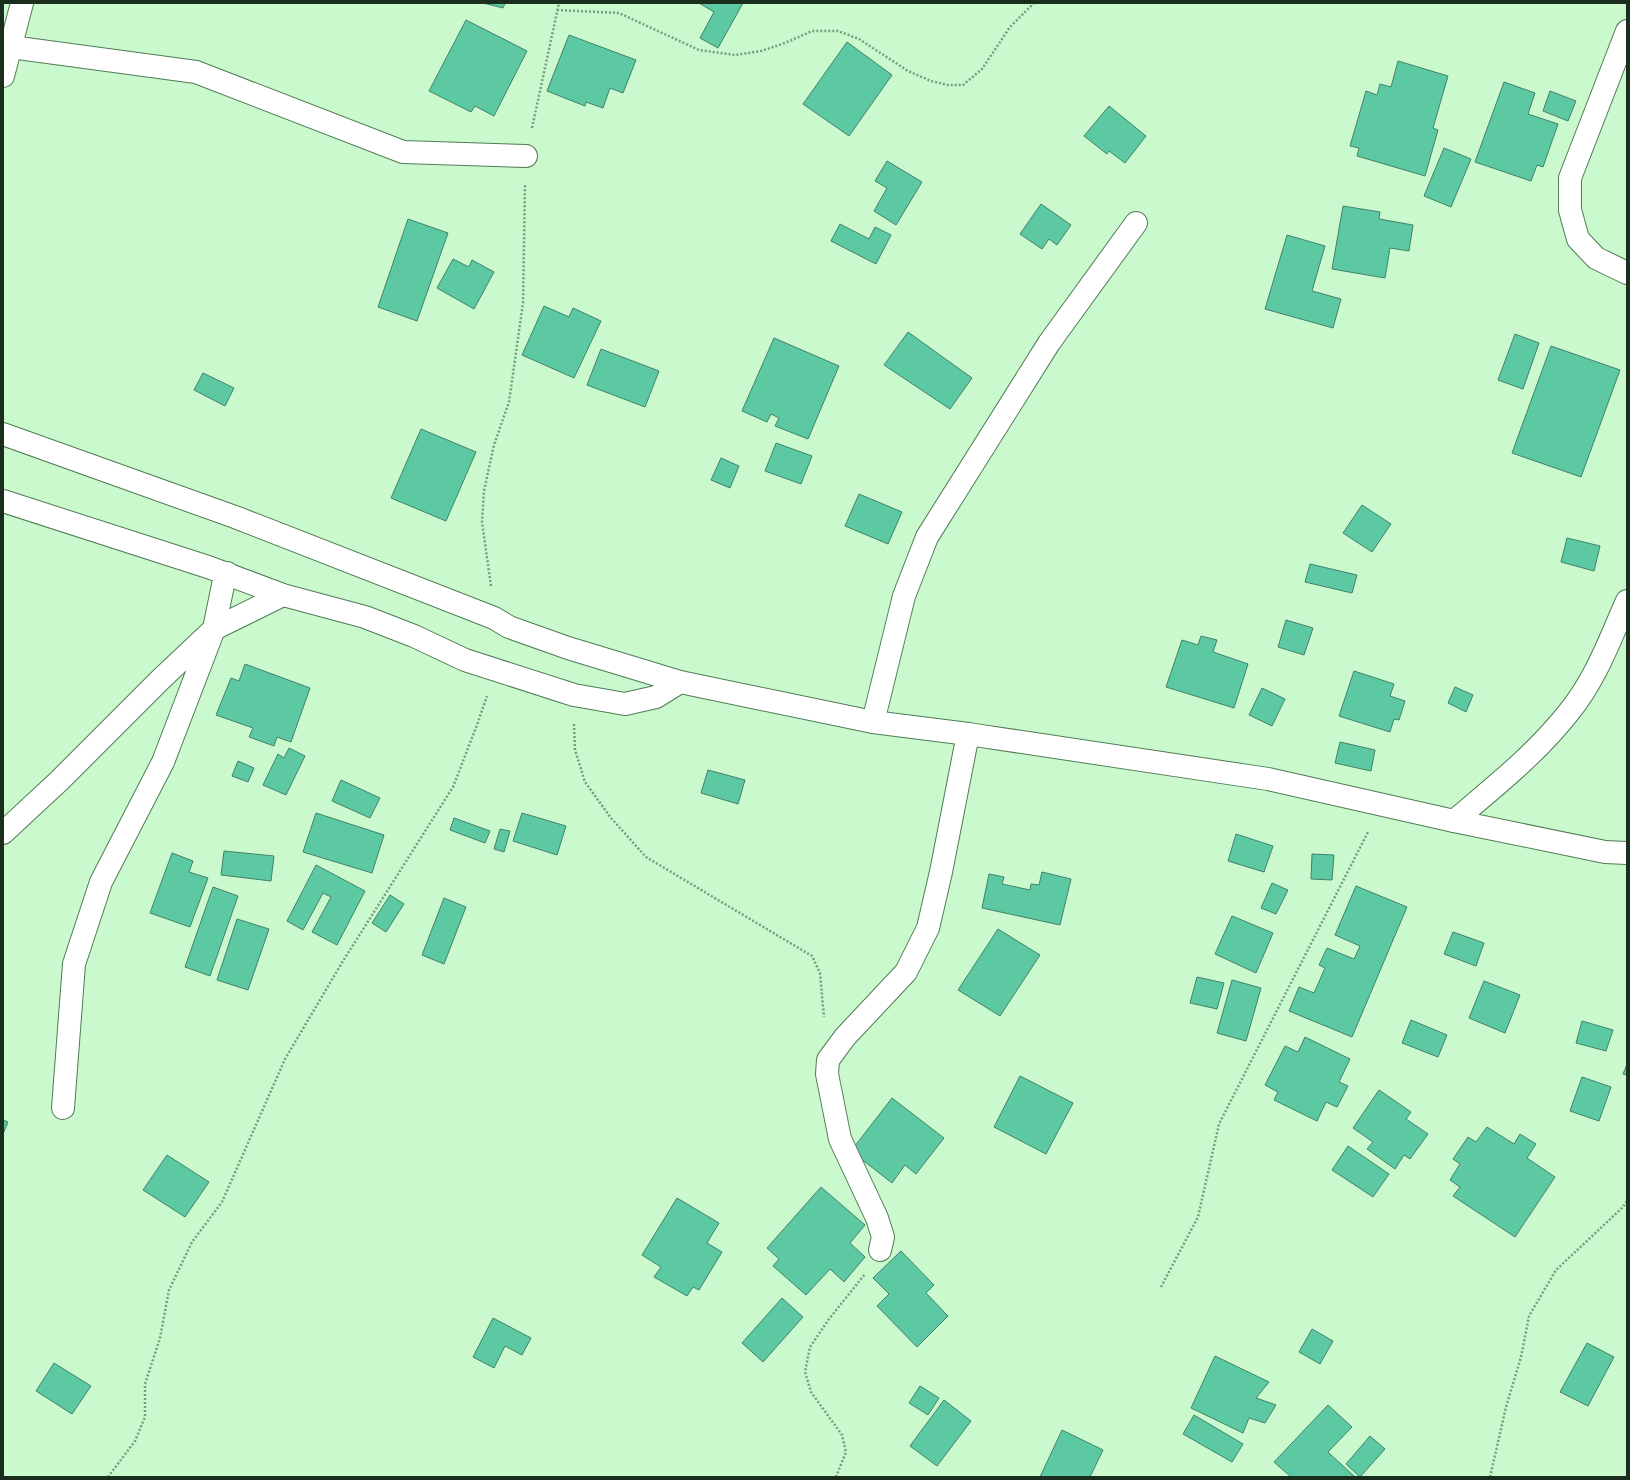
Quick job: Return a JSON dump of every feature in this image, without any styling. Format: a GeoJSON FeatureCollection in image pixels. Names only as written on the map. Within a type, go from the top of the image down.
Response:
{"type":"FeatureCollection","features":[{"type":"Feature","properties":{"kind":"street"},"geometry":{"type":"LineString","coordinates":[[3,76],[11,47],[14,15]]}},
{"type":"Feature","properties":{"kind":"street"},"geometry":{"type":"LineString","coordinates":[[1627,31],[1570,178],[1570,210],[1578,239],[1596,258],[1627,273]]}},
{"type":"Feature","properties":{"kind":"street"},"geometry":{"type":"LineString","coordinates":[[11,47],[196,72],[403,152],[526,156]]}},
{"type":"Feature","properties":{"kind":"street"},"geometry":{"type":"LineString","coordinates":[[873,722],[904,596],[927,537],[1049,343],[1136,223]]}},
{"type":"Feature","properties":{"kind":"street"},"geometry":{"type":"LineString","coordinates":[[3,434],[235,517],[494,618],[509,627],[568,648],[680,682],[873,722],[968,734],[1268,779],[1454,821],[1605,852],[1627,853]]}},
{"type":"Feature","properties":{"kind":"street"},"geometry":{"type":"LineString","coordinates":[[3,501],[227,573],[283,595],[365,617],[414,636],[465,660],[574,695],[625,704],[656,697],[680,682]]}},
{"type":"Feature","properties":{"kind":"street"},"geometry":{"type":"LineString","coordinates":[[63,1108],[74,964],[101,882],[163,762],[214,629],[227,573]]}},
{"type":"Feature","properties":{"kind":"street"},"geometry":{"type":"LineString","coordinates":[[3,833],[59,781],[161,678],[214,629],[283,595]]}},
{"type":"Feature","properties":{"kind":"street"},"geometry":{"type":"LineString","coordinates":[[1454,821],[1525,761],[1570,712],[1599,667],[1627,601]]}},
{"type":"Feature","properties":{"kind":"street"},"geometry":{"type":"LineString","coordinates":[[880,1250],[883,1237],[877,1218],[840,1138],[827,1074],[828,1060],[846,1036],[906,972],[928,928],[941,872],[968,734]]}},
{"type":"Feature","properties":{"kind":"path"},"geometry":{"type":"LineString","coordinates":[[494,618],[482,522],[484,492],[494,446],[509,402],[523,303],[526,156],[559,3]]}},
{"type":"Feature","properties":{"kind":"path"},"geometry":{"type":"LineString","coordinates":[[558,10],[619,13],[699,50],[734,55],[761,51],[785,43],[812,31],[838,31],[859,39],[908,71],[948,85],[962,85],[982,69],[1010,27],[1034,3]]}},
{"type":"Feature","properties":{"kind":"path"},"geometry":{"type":"LineString","coordinates":[[108,1477],[135,1441],[145,1417],[145,1384],[160,1338],[169,1290],[192,1242],[222,1202],[285,1059],[343,961],[453,788],[478,725],[495,669]]}},
{"type":"Feature","properties":{"kind":"path"},"geometry":{"type":"LineString","coordinates":[[574,695],[575,750],[585,782],[611,818],[646,857],[812,956],[820,973],[828,1060]]}},
{"type":"Feature","properties":{"kind":"path"},"geometry":{"type":"LineString","coordinates":[[1161,1287],[1198,1217],[1219,1124],[1382,804]]}},
{"type":"Feature","properties":{"kind":"path"},"geometry":{"type":"LineString","coordinates":[[1490,1477],[1506,1407],[1521,1357],[1529,1316],[1556,1270],[1623,1207],[1627,1201]]}},
{"type":"Feature","properties":{"kind":"path"},"geometry":{"type":"LineString","coordinates":[[836,1477],[846,1452],[842,1435],[810,1392],[805,1372],[808,1353],[810,1346],[869,1268],[880,1250]]}},
{"type":"Feature","properties":{"kind":"building"},"geometry":{"type":"Polygon","coordinates":[[[483,3],[505,3],[503,8],[483,3]]]}},
{"type":"Feature","properties":{"kind":"building"},"geometry":{"type":"Polygon","coordinates":[[[699,3],[743,3],[718,48],[700,38],[714,12],[699,3]]]}},
{"type":"Feature","properties":{"kind":"building"},"geometry":{"type":"Polygon","coordinates":[[[466,20],[527,51],[494,116],[475,106],[471,112],[429,91],[466,20]]]}},
{"type":"Feature","properties":{"kind":"building"},"geometry":{"type":"Polygon","coordinates":[[[569,35],[636,60],[623,93],[610,88],[603,108],[586,102],[585,106],[547,91],[569,35]]]}},
{"type":"Feature","properties":{"kind":"building"},"geometry":{"type":"Polygon","coordinates":[[[847,42],[892,75],[849,136],[803,104],[847,42]]]}},
{"type":"Feature","properties":{"kind":"building"},"geometry":{"type":"Polygon","coordinates":[[[1398,61],[1448,76],[1433,128],[1438,130],[1425,176],[1357,156],[1359,148],[1350,146],[1366,91],[1377,95],[1380,84],[1391,87],[1398,61]]]}},
{"type":"Feature","properties":{"kind":"building"},"geometry":{"type":"Polygon","coordinates":[[[1504,82],[1535,93],[1528,114],[1558,124],[1543,167],[1537,165],[1531,181],[1475,162],[1504,82]]]}},
{"type":"Feature","properties":{"kind":"building"},"geometry":{"type":"Polygon","coordinates":[[[1550,91],[1576,101],[1568,121],[1543,111],[1550,91]]]}},
{"type":"Feature","properties":{"kind":"building"},"geometry":{"type":"Polygon","coordinates":[[[1109,106],[1146,136],[1125,163],[1109,151],[1107,154],[1084,136],[1109,106]]]}},
{"type":"Feature","properties":{"kind":"building"},"geometry":{"type":"Polygon","coordinates":[[[1444,148],[1471,159],[1451,207],[1424,196],[1444,148]]]}},
{"type":"Feature","properties":{"kind":"building"},"geometry":{"type":"Polygon","coordinates":[[[887,161],[922,182],[896,225],[874,211],[887,188],[875,181],[887,161]]]}},
{"type":"Feature","properties":{"kind":"building"},"geometry":{"type":"Polygon","coordinates":[[[1041,204],[1071,225],[1057,245],[1049,239],[1042,249],[1020,234],[1041,204]]]}},
{"type":"Feature","properties":{"kind":"building"},"geometry":{"type":"Polygon","coordinates":[[[1343,206],[1380,212],[1379,219],[1413,225],[1409,251],[1390,248],[1385,278],[1332,269],[1343,206]]]}},
{"type":"Feature","properties":{"kind":"building"},"geometry":{"type":"Polygon","coordinates":[[[408,219],[448,233],[417,321],[378,307],[408,219]]]}},
{"type":"Feature","properties":{"kind":"building"},"geometry":{"type":"Polygon","coordinates":[[[840,224],[869,239],[875,227],[891,235],[876,264],[831,241],[840,224]]]}},
{"type":"Feature","properties":{"kind":"building"},"geometry":{"type":"Polygon","coordinates":[[[1287,235],[1325,246],[1312,291],[1341,299],[1333,328],[1265,309],[1287,235]]]}},
{"type":"Feature","properties":{"kind":"building"},"geometry":{"type":"Polygon","coordinates":[[[453,259],[469,267],[472,260],[494,272],[474,309],[437,288],[453,259]]]}},
{"type":"Feature","properties":{"kind":"building"},"geometry":{"type":"Polygon","coordinates":[[[544,306],[569,317],[573,308],[601,321],[574,378],[522,355],[544,306]]]}},
{"type":"Feature","properties":{"kind":"building"},"geometry":{"type":"Polygon","coordinates":[[[908,332],[972,378],[950,409],[884,365],[908,332]]]}},
{"type":"Feature","properties":{"kind":"building"},"geometry":{"type":"Polygon","coordinates":[[[1515,334],[1539,343],[1523,389],[1498,380],[1515,334]]]}},
{"type":"Feature","properties":{"kind":"building"},"geometry":{"type":"Polygon","coordinates":[[[774,338],[839,366],[808,439],[775,426],[779,418],[771,414],[767,422],[742,411],[774,338]]]}},
{"type":"Feature","properties":{"kind":"building"},"geometry":{"type":"Polygon","coordinates":[[[1551,346],[1620,370],[1581,477],[1512,453],[1551,346]]]}},
{"type":"Feature","properties":{"kind":"building"},"geometry":{"type":"Polygon","coordinates":[[[601,349],[659,371],[645,407],[587,385],[601,349]]]}},
{"type":"Feature","properties":{"kind":"building"},"geometry":{"type":"Polygon","coordinates":[[[203,373],[234,388],[225,406],[194,390],[203,373]]]}},
{"type":"Feature","properties":{"kind":"building"},"geometry":{"type":"Polygon","coordinates":[[[421,429],[476,452],[446,521],[391,498],[421,429]]]}},
{"type":"Feature","properties":{"kind":"building"},"geometry":{"type":"Polygon","coordinates":[[[776,443],[812,456],[801,484],[765,471],[776,443]]]}},
{"type":"Feature","properties":{"kind":"building"},"geometry":{"type":"Polygon","coordinates":[[[721,458],[739,466],[730,488],[711,480],[721,458]]]}},
{"type":"Feature","properties":{"kind":"building"},"geometry":{"type":"Polygon","coordinates":[[[859,494],[902,512],[888,544],[845,526],[859,494]]]}},
{"type":"Feature","properties":{"kind":"building"},"geometry":{"type":"Polygon","coordinates":[[[1362,505],[1391,524],[1372,552],[1343,533],[1362,505]]]}},
{"type":"Feature","properties":{"kind":"building"},"geometry":{"type":"Polygon","coordinates":[[[1567,538],[1600,546],[1594,571],[1561,562],[1567,538]]]}},
{"type":"Feature","properties":{"kind":"building"},"geometry":{"type":"Polygon","coordinates":[[[1310,564],[1357,575],[1352,593],[1305,582],[1310,564]]]}},
{"type":"Feature","properties":{"kind":"building"},"geometry":{"type":"Polygon","coordinates":[[[1286,620],[1313,628],[1304,655],[1278,647],[1286,620]]]}},
{"type":"Feature","properties":{"kind":"building"},"geometry":{"type":"Polygon","coordinates":[[[1201,636],[1217,640],[1213,652],[1248,664],[1234,708],[1166,687],[1182,640],[1198,645],[1201,636]]]}},
{"type":"Feature","properties":{"kind":"building"},"geometry":{"type":"Polygon","coordinates":[[[245,664],[310,688],[291,742],[277,737],[274,746],[249,737],[253,728],[216,715],[231,678],[239,681],[245,664]]]}},
{"type":"Feature","properties":{"kind":"building"},"geometry":{"type":"Polygon","coordinates":[[[1354,671],[1394,684],[1390,696],[1405,701],[1399,720],[1394,719],[1390,732],[1339,716],[1354,671]]]}},
{"type":"Feature","properties":{"kind":"building"},"geometry":{"type":"Polygon","coordinates":[[[1455,687],[1473,695],[1466,712],[1448,703],[1455,687]]]}},
{"type":"Feature","properties":{"kind":"building"},"geometry":{"type":"Polygon","coordinates":[[[1262,688],[1285,699],[1272,726],[1249,715],[1262,688]]]}},
{"type":"Feature","properties":{"kind":"building"},"geometry":{"type":"Polygon","coordinates":[[[1340,742],[1375,750],[1371,771],[1335,763],[1340,742]]]}},
{"type":"Feature","properties":{"kind":"building"},"geometry":{"type":"Polygon","coordinates":[[[289,748],[305,756],[286,795],[263,785],[278,754],[284,758],[289,748]]]}},
{"type":"Feature","properties":{"kind":"building"},"geometry":{"type":"Polygon","coordinates":[[[238,761],[254,768],[248,782],[232,776],[238,761]]]}},
{"type":"Feature","properties":{"kind":"building"},"geometry":{"type":"Polygon","coordinates":[[[708,770],[745,780],[738,804],[701,793],[708,770]]]}},
{"type":"Feature","properties":{"kind":"building"},"geometry":{"type":"Polygon","coordinates":[[[341,780],[380,798],[370,818],[332,801],[341,780]]]}},
{"type":"Feature","properties":{"kind":"building"},"geometry":{"type":"Polygon","coordinates":[[[316,813],[384,835],[372,873],[303,852],[316,813]]]}},
{"type":"Feature","properties":{"kind":"building"},"geometry":{"type":"Polygon","coordinates":[[[522,813],[566,826],[557,855],[513,841],[522,813]]]}},
{"type":"Feature","properties":{"kind":"building"},"geometry":{"type":"Polygon","coordinates":[[[454,818],[490,831],[485,843],[450,830],[454,818]]]}},
{"type":"Feature","properties":{"kind":"building"},"geometry":{"type":"Polygon","coordinates":[[[500,829],[510,831],[504,852],[494,849],[500,829]]]}},
{"type":"Feature","properties":{"kind":"building"},"geometry":{"type":"Polygon","coordinates":[[[1236,834],[1273,846],[1264,872],[1228,861],[1236,834]]]}},
{"type":"Feature","properties":{"kind":"building"},"geometry":{"type":"Polygon","coordinates":[[[224,851],[274,856],[271,881],[221,875],[224,851]]]}},
{"type":"Feature","properties":{"kind":"building"},"geometry":{"type":"Polygon","coordinates":[[[172,853],[193,861],[189,872],[208,878],[190,927],[150,913],[172,853]]]}},
{"type":"Feature","properties":{"kind":"building"},"geometry":{"type":"Polygon","coordinates":[[[1312,854],[1334,855],[1332,880],[1311,879],[1312,854]]]}},
{"type":"Feature","properties":{"kind":"building"},"geometry":{"type":"Polygon","coordinates":[[[316,865],[365,891],[337,945],[312,932],[331,897],[323,893],[303,930],[287,921],[316,865]]]}},
{"type":"Feature","properties":{"kind":"building"},"geometry":{"type":"Polygon","coordinates":[[[1042,872],[1071,879],[1060,925],[982,908],[989,874],[1004,877],[1002,884],[1030,890],[1031,884],[1039,885],[1042,872]]]}},
{"type":"Feature","properties":{"kind":"building"},"geometry":{"type":"Polygon","coordinates":[[[1272,883],[1288,890],[1276,914],[1261,908],[1272,883]]]}},
{"type":"Feature","properties":{"kind":"building"},"geometry":{"type":"Polygon","coordinates":[[[1356,886],[1407,907],[1352,1037],[1289,1011],[1299,987],[1314,993],[1325,968],[1319,965],[1327,948],[1354,959],[1360,946],[1335,935],[1356,886]]]}},
{"type":"Feature","properties":{"kind":"building"},"geometry":{"type":"Polygon","coordinates":[[[213,887],[238,896],[210,976],[185,967],[213,887]]]}},
{"type":"Feature","properties":{"kind":"building"},"geometry":{"type":"Polygon","coordinates":[[[390,895],[404,904],[386,932],[372,923],[390,895]]]}},
{"type":"Feature","properties":{"kind":"building"},"geometry":{"type":"Polygon","coordinates":[[[444,898],[466,907],[444,964],[422,955],[444,898]]]}},
{"type":"Feature","properties":{"kind":"building"},"geometry":{"type":"Polygon","coordinates":[[[1232,916],[1273,933],[1256,973],[1215,954],[1232,916]]]}},
{"type":"Feature","properties":{"kind":"building"},"geometry":{"type":"Polygon","coordinates":[[[237,919],[269,929],[248,990],[217,980],[237,919]]]}},
{"type":"Feature","properties":{"kind":"building"},"geometry":{"type":"Polygon","coordinates":[[[998,929],[1040,955],[1000,1016],[958,990],[998,929]]]}},
{"type":"Feature","properties":{"kind":"building"},"geometry":{"type":"Polygon","coordinates":[[[1453,932],[1484,943],[1476,966],[1444,954],[1453,932]]]}},
{"type":"Feature","properties":{"kind":"building"},"geometry":{"type":"Polygon","coordinates":[[[1197,977],[1224,983],[1217,1009],[1190,1003],[1197,977]]]}},
{"type":"Feature","properties":{"kind":"building"},"geometry":{"type":"Polygon","coordinates":[[[1232,980],[1261,988],[1246,1041],[1217,1033],[1232,980]]]}},
{"type":"Feature","properties":{"kind":"building"},"geometry":{"type":"Polygon","coordinates":[[[1484,981],[1520,995],[1505,1033],[1469,1018],[1484,981]]]}},
{"type":"Feature","properties":{"kind":"building"},"geometry":{"type":"Polygon","coordinates":[[[1411,1020],[1447,1035],[1438,1057],[1402,1043],[1411,1020]]]}},
{"type":"Feature","properties":{"kind":"building"},"geometry":{"type":"Polygon","coordinates":[[[1582,1021],[1613,1030],[1606,1051],[1576,1043],[1582,1021]]]}},
{"type":"Feature","properties":{"kind":"building"},"geometry":{"type":"Polygon","coordinates":[[[1305,1037],[1350,1059],[1339,1082],[1348,1086],[1337,1107],[1326,1102],[1317,1121],[1274,1100],[1278,1092],[1265,1085],[1285,1046],[1298,1052],[1305,1037]]]}},
{"type":"Feature","properties":{"kind":"building"},"geometry":{"type":"Polygon","coordinates":[[[1627,1064],[1627,1075],[1623,1074],[1627,1064]]]}},
{"type":"Feature","properties":{"kind":"building"},"geometry":{"type":"Polygon","coordinates":[[[1020,1076],[1073,1103],[1046,1154],[994,1127],[1020,1076]]]}},
{"type":"Feature","properties":{"kind":"building"},"geometry":{"type":"Polygon","coordinates":[[[1582,1077],[1611,1087],[1599,1121],[1570,1111],[1582,1077]]]}},
{"type":"Feature","properties":{"kind":"building"},"geometry":{"type":"Polygon","coordinates":[[[1379,1090],[1411,1112],[1406,1119],[1428,1134],[1410,1159],[1404,1155],[1395,1169],[1367,1149],[1373,1142],[1353,1128],[1379,1090]]]}},
{"type":"Feature","properties":{"kind":"building"},"geometry":{"type":"Polygon","coordinates":[[[892,1098],[944,1138],[916,1174],[905,1165],[892,1183],[851,1151],[892,1098]]]}},
{"type":"Feature","properties":{"kind":"building"},"geometry":{"type":"Polygon","coordinates":[[[3,1120],[8,1122],[3,1134],[3,1120]]]}},
{"type":"Feature","properties":{"kind":"building"},"geometry":{"type":"Polygon","coordinates":[[[1487,1127],[1514,1144],[1520,1134],[1536,1144],[1527,1158],[1555,1177],[1515,1237],[1453,1196],[1460,1187],[1450,1180],[1460,1164],[1453,1159],[1468,1137],[1476,1142],[1487,1127]]]}},
{"type":"Feature","properties":{"kind":"building"},"geometry":{"type":"Polygon","coordinates":[[[1348,1146],[1389,1174],[1373,1197],[1332,1170],[1348,1146]]]}},
{"type":"Feature","properties":{"kind":"building"},"geometry":{"type":"Polygon","coordinates":[[[167,1155],[209,1182],[185,1217],[143,1190],[167,1155]]]}},
{"type":"Feature","properties":{"kind":"building"},"geometry":{"type":"Polygon","coordinates":[[[821,1187],[865,1225],[850,1243],[865,1257],[844,1282],[830,1269],[806,1295],[773,1266],[779,1259],[767,1248],[821,1187]]]}},
{"type":"Feature","properties":{"kind":"building"},"geometry":{"type":"Polygon","coordinates":[[[677,1198],[719,1223],[707,1243],[722,1252],[699,1290],[693,1287],[687,1296],[654,1277],[661,1267],[642,1255],[677,1198]]]}},
{"type":"Feature","properties":{"kind":"building"},"geometry":{"type":"Polygon","coordinates":[[[901,1251],[934,1285],[926,1293],[948,1316],[917,1347],[877,1306],[889,1294],[873,1278],[901,1251]]]}},
{"type":"Feature","properties":{"kind":"building"},"geometry":{"type":"Polygon","coordinates":[[[782,1298],[803,1317],[763,1362],[742,1343],[782,1298]]]}},
{"type":"Feature","properties":{"kind":"building"},"geometry":{"type":"Polygon","coordinates":[[[493,1318],[531,1338],[522,1355],[505,1346],[494,1368],[473,1357],[493,1318]]]}},
{"type":"Feature","properties":{"kind":"building"},"geometry":{"type":"Polygon","coordinates":[[[1312,1329],[1333,1341],[1320,1364],[1299,1352],[1312,1329]]]}},
{"type":"Feature","properties":{"kind":"building"},"geometry":{"type":"Polygon","coordinates":[[[1587,1343],[1614,1357],[1588,1406],[1560,1392],[1587,1343]]]}},
{"type":"Feature","properties":{"kind":"building"},"geometry":{"type":"Polygon","coordinates":[[[1215,1356],[1269,1382],[1256,1398],[1276,1405],[1265,1423],[1249,1418],[1243,1433],[1191,1408],[1215,1356]]]}},
{"type":"Feature","properties":{"kind":"building"},"geometry":{"type":"Polygon","coordinates":[[[54,1363],[91,1386],[72,1414],[36,1391],[54,1363]]]}},
{"type":"Feature","properties":{"kind":"building"},"geometry":{"type":"Polygon","coordinates":[[[920,1386],[939,1398],[928,1415],[909,1403],[920,1386]]]}},
{"type":"Feature","properties":{"kind":"building"},"geometry":{"type":"Polygon","coordinates":[[[944,1400],[971,1421],[937,1466],[910,1446],[944,1400]]]}},
{"type":"Feature","properties":{"kind":"building"},"geometry":{"type":"Polygon","coordinates":[[[1328,1405],[1352,1427],[1328,1452],[1355,1477],[1291,1477],[1274,1462],[1328,1405]]]}},
{"type":"Feature","properties":{"kind":"building"},"geometry":{"type":"Polygon","coordinates":[[[1194,1415],[1243,1444],[1232,1462],[1183,1434],[1194,1415]]]}},
{"type":"Feature","properties":{"kind":"building"},"geometry":{"type":"Polygon","coordinates":[[[1062,1430],[1103,1450],[1090,1477],[1040,1477],[1062,1430]]]}},
{"type":"Feature","properties":{"kind":"building"},"geometry":{"type":"Polygon","coordinates":[[[1370,1436],[1385,1449],[1360,1477],[1346,1464],[1370,1436]]]}}]}
